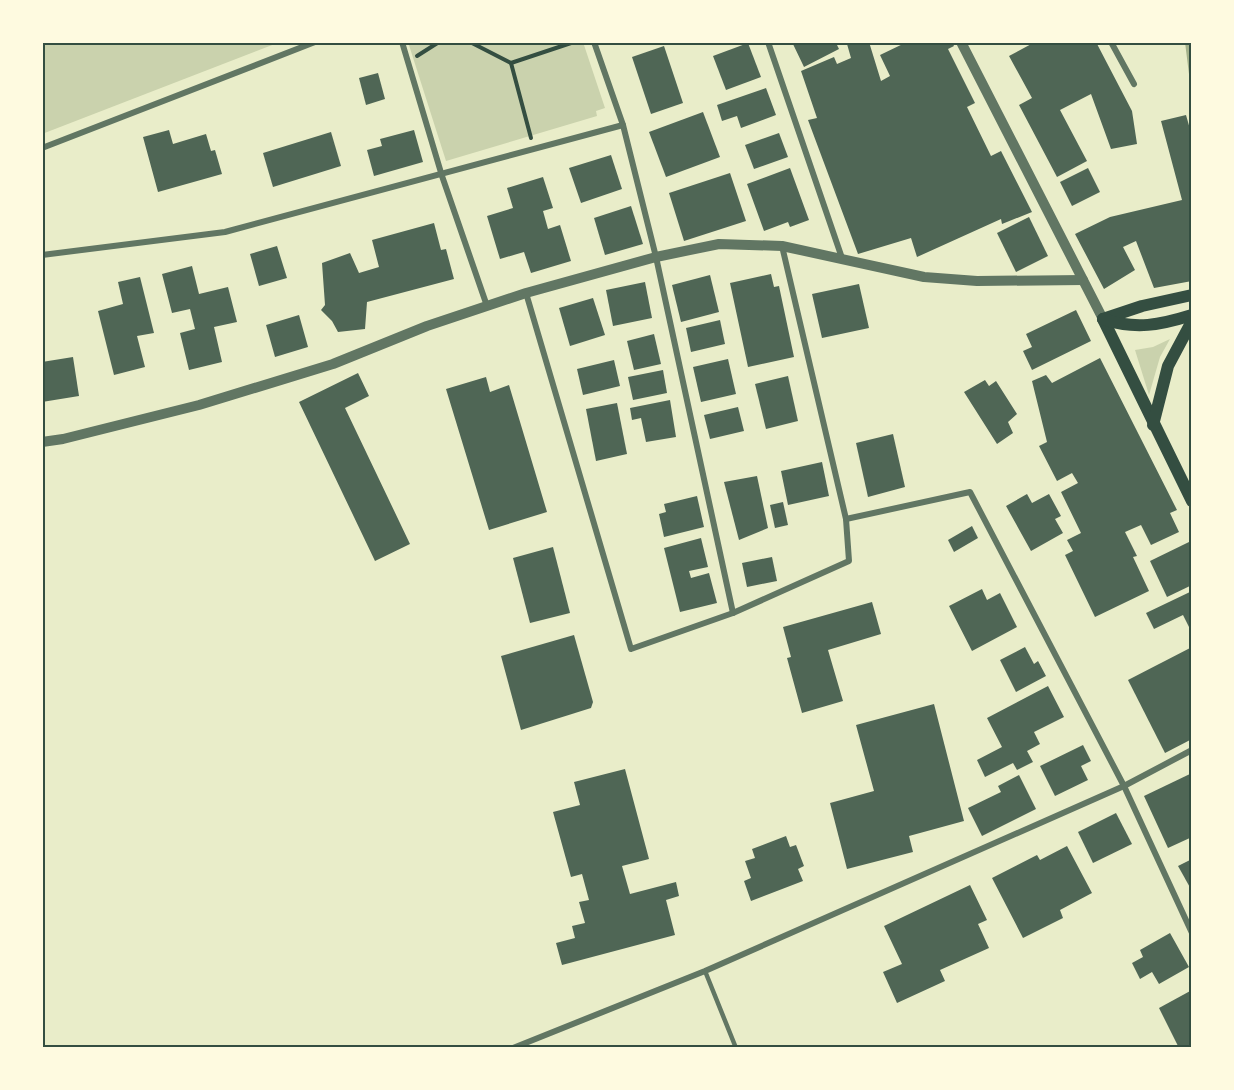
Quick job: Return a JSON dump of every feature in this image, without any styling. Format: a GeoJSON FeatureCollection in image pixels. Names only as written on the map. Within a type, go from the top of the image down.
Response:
{"type":"FeatureCollection","features":[{"type":"Feature","properties":{"kind":"main road"},"geometry":{"type":"LineString","coordinates":[[1103,320],[1142,306],[1192,295]]}},
{"type":"Feature","properties":{"kind":"main road"},"geometry":{"type":"LineString","coordinates":[[1103,320],[1138,327],[1158,326],[1192,315]]}},
{"type":"Feature","properties":{"kind":"main road"},"geometry":{"type":"LineString","coordinates":[[1103,320],[1192,501]]}},
{"type":"Feature","properties":{"kind":"main road"},"geometry":{"type":"LineString","coordinates":[[1153,425],[1168,366],[1192,321]]}},
{"type":"Feature","properties":{"kind":"street"},"geometry":{"type":"LineString","coordinates":[[42,148],[315,42]]}},
{"type":"Feature","properties":{"kind":"street"},"geometry":{"type":"LineString","coordinates":[[402,42],[442,176],[487,306]]}},
{"type":"Feature","properties":{"kind":"street"},"geometry":{"type":"LineString","coordinates":[[594,42],[623,125],[656,257],[733,613]]}},
{"type":"Feature","properties":{"kind":"street"},"geometry":{"type":"LineString","coordinates":[[768,42],[842,258]]}},
{"type":"Feature","properties":{"kind":"street"},"geometry":{"type":"LineString","coordinates":[[961,42],[1103,320]]}},
{"type":"Feature","properties":{"kind":"street"},"geometry":{"type":"LineString","coordinates":[[1112,42],[1134,84]]}},
{"type":"Feature","properties":{"kind":"street"},"geometry":{"type":"LineString","coordinates":[[42,255],[225,232],[442,176],[623,125]]}},
{"type":"Feature","properties":{"kind":"street"},"geometry":{"type":"LineString","coordinates":[[42,442],[199,405],[333,364],[427,326],[526,293],[656,257],[719,244],[783,246],[924,277],[977,281],[1083,280]]}},
{"type":"Feature","properties":{"kind":"street"},"geometry":{"type":"LineString","coordinates":[[526,293],[631,649],[733,613],[849,561],[846,519],[783,246]]}},
{"type":"Feature","properties":{"kind":"street"},"geometry":{"type":"LineString","coordinates":[[846,519],[970,492],[1124,786],[1192,933]]}},
{"type":"Feature","properties":{"kind":"street"},"geometry":{"type":"LineString","coordinates":[[513,1048],[705,971],[1124,786],[1192,750]]}},
{"type":"Feature","properties":{"kind":"lane"},"geometry":{"type":"LineString","coordinates":[[705,971],[736,1048]]}},
{"type":"Feature","properties":{"kind":"path"},"geometry":{"type":"LineString","coordinates":[[408,63],[439,42]]}},
{"type":"Feature","properties":{"kind":"path"},"geometry":{"type":"LineString","coordinates":[[470,42],[511,63],[574,42]]}},
{"type":"Feature","properties":{"kind":"path"},"geometry":{"type":"LineString","coordinates":[[511,63],[534,150]]}},
{"type":"Feature","properties":{"kind":"green space"},"geometry":{"type":"Polygon","coordinates":[[[42,42],[280,42],[42,134],[42,42]]]}},
{"type":"Feature","properties":{"kind":"green space"},"geometry":{"type":"Polygon","coordinates":[[[408,42],[583,42],[605,108],[596,111],[597,116],[446,161],[408,42]]]}},
{"type":"Feature","properties":{"kind":"green space"},"geometry":{"type":"Polygon","coordinates":[[[1170,339],[1160,357],[1149,395],[1135,350],[1153,347],[1170,339]]]}},
{"type":"Feature","properties":{"kind":"building"},"geometry":{"type":"Polygon","coordinates":[[[792,42],[844,42],[837,45],[839,49],[804,67],[792,42]]]}},
{"type":"Feature","properties":{"kind":"building"},"geometry":{"type":"Polygon","coordinates":[[[869,42],[881,81],[890,76],[880,55],[907,42],[952,42],[954,46],[948,49],[975,103],[967,107],[991,156],[1001,151],[1032,212],[1002,224],[1001,219],[917,257],[911,238],[858,254],[808,120],[817,118],[801,71],[834,57],[837,64],[851,58],[847,44],[869,42]]]}},
{"type":"Feature","properties":{"kind":"building"},"geometry":{"type":"Polygon","coordinates":[[[1035,42],[1096,42],[1132,111],[1137,144],[1111,149],[1091,94],[1060,110],[1087,161],[1057,177],[1019,105],[1032,98],[1009,56],[1035,42]]]}},
{"type":"Feature","properties":{"kind":"building"},"geometry":{"type":"Polygon","coordinates":[[[748,43],[761,77],[726,90],[713,56],[748,43]]]}},
{"type":"Feature","properties":{"kind":"building"},"geometry":{"type":"Polygon","coordinates":[[[664,46],[683,103],[651,114],[632,57],[664,46]]]}},
{"type":"Feature","properties":{"kind":"building"},"geometry":{"type":"Polygon","coordinates":[[[378,73],[385,99],[366,105],[359,78],[378,73]]]}},
{"type":"Feature","properties":{"kind":"building"},"geometry":{"type":"Polygon","coordinates":[[[766,88],[776,115],[741,128],[737,116],[722,121],[717,105],[766,88]]]}},
{"type":"Feature","properties":{"kind":"building"},"geometry":{"type":"Polygon","coordinates":[[[703,112],[720,157],[666,177],[649,132],[703,112]]]}},
{"type":"Feature","properties":{"kind":"building"},"geometry":{"type":"Polygon","coordinates":[[[1186,115],[1192,136],[1192,281],[1154,288],[1136,241],[1123,247],[1135,270],[1104,289],[1075,234],[1110,217],[1182,200],[1161,121],[1186,115]]]}},
{"type":"Feature","properties":{"kind":"building"},"geometry":{"type":"Polygon","coordinates":[[[169,130],[173,144],[206,134],[211,151],[215,150],[222,174],[158,192],[143,137],[169,130]]]}},
{"type":"Feature","properties":{"kind":"building"},"geometry":{"type":"Polygon","coordinates":[[[414,130],[423,162],[374,176],[367,150],[382,146],[380,139],[414,130]]]}},
{"type":"Feature","properties":{"kind":"building"},"geometry":{"type":"Polygon","coordinates":[[[331,132],[341,166],[273,187],[263,153],[331,132]]]}},
{"type":"Feature","properties":{"kind":"building"},"geometry":{"type":"Polygon","coordinates":[[[779,133],[788,157],[754,169],[745,145],[779,133]]]}},
{"type":"Feature","properties":{"kind":"building"},"geometry":{"type":"Polygon","coordinates":[[[611,155],[622,189],[581,203],[569,168],[611,155]]]}},
{"type":"Feature","properties":{"kind":"building"},"geometry":{"type":"Polygon","coordinates":[[[790,168],[809,220],[790,227],[788,222],[764,231],[747,184],[790,168]]]}},
{"type":"Feature","properties":{"kind":"building"},"geometry":{"type":"Polygon","coordinates":[[[1088,168],[1100,192],[1072,206],[1060,182],[1088,168]]]}},
{"type":"Feature","properties":{"kind":"building"},"geometry":{"type":"Polygon","coordinates":[[[730,173],[746,221],[684,241],[669,193],[730,173]]]}},
{"type":"Feature","properties":{"kind":"building"},"geometry":{"type":"Polygon","coordinates":[[[543,177],[553,208],[543,211],[548,229],[560,225],[571,261],[531,273],[524,252],[500,259],[487,216],[513,208],[507,188],[543,177]]]}},
{"type":"Feature","properties":{"kind":"building"},"geometry":{"type":"Polygon","coordinates":[[[631,206],[643,244],[605,255],[594,218],[631,206]]]}},
{"type":"Feature","properties":{"kind":"building"},"geometry":{"type":"Polygon","coordinates":[[[1029,217],[1048,256],[1016,272],[997,233],[1029,217]]]}},
{"type":"Feature","properties":{"kind":"building"},"geometry":{"type":"Polygon","coordinates":[[[434,223],[441,250],[446,249],[454,279],[367,302],[365,329],[338,332],[332,321],[321,310],[325,305],[322,263],[350,253],[359,273],[379,267],[372,240],[434,223]]]}},
{"type":"Feature","properties":{"kind":"building"},"geometry":{"type":"Polygon","coordinates":[[[277,246],[287,278],[259,286],[250,254],[277,246]]]}},
{"type":"Feature","properties":{"kind":"building"},"geometry":{"type":"Polygon","coordinates":[[[192,266],[199,294],[228,287],[237,322],[214,327],[222,362],[189,370],[180,333],[195,329],[190,309],[172,313],[162,274],[192,266]]]}},
{"type":"Feature","properties":{"kind":"building"},"geometry":{"type":"Polygon","coordinates":[[[771,274],[774,287],[779,286],[794,357],[748,367],[730,283],[771,274]]]}},
{"type":"Feature","properties":{"kind":"building"},"geometry":{"type":"Polygon","coordinates":[[[710,275],[719,312],[681,322],[672,285],[710,275]]]}},
{"type":"Feature","properties":{"kind":"building"},"geometry":{"type":"Polygon","coordinates":[[[140,277],[154,333],[137,336],[145,367],[114,375],[98,311],[123,304],[118,282],[140,277]]]}},
{"type":"Feature","properties":{"kind":"building"},"geometry":{"type":"Polygon","coordinates":[[[645,282],[652,318],[613,326],[606,290],[645,282]]]}},
{"type":"Feature","properties":{"kind":"building"},"geometry":{"type":"Polygon","coordinates":[[[859,284],[869,328],[822,338],[812,294],[859,284]]]}},
{"type":"Feature","properties":{"kind":"building"},"geometry":{"type":"Polygon","coordinates":[[[593,298],[605,335],[570,346],[559,308],[593,298]]]}},
{"type":"Feature","properties":{"kind":"building"},"geometry":{"type":"Polygon","coordinates":[[[1076,310],[1091,341],[1032,370],[1023,351],[1032,347],[1026,334],[1076,310]]]}},
{"type":"Feature","properties":{"kind":"building"},"geometry":{"type":"Polygon","coordinates":[[[299,315],[308,347],[275,357],[266,325],[299,315]]]}},
{"type":"Feature","properties":{"kind":"building"},"geometry":{"type":"Polygon","coordinates":[[[720,320],[725,344],[691,352],[686,328],[720,320]]]}},
{"type":"Feature","properties":{"kind":"building"},"geometry":{"type":"Polygon","coordinates":[[[654,334],[661,364],[634,370],[627,341],[654,334]]]}},
{"type":"Feature","properties":{"kind":"building"},"geometry":{"type":"Polygon","coordinates":[[[73,357],[79,396],[42,402],[42,362],[73,357]]]}},
{"type":"Feature","properties":{"kind":"building"},"geometry":{"type":"Polygon","coordinates":[[[1100,358],[1177,510],[1170,513],[1179,532],[1151,545],[1141,525],[1125,532],[1137,556],[1133,557],[1149,591],[1095,617],[1065,555],[1073,551],[1067,540],[1081,533],[1061,492],[1078,483],[1072,473],[1057,481],[1039,446],[1047,442],[1032,381],[1046,375],[1052,383],[1100,358]]]}},
{"type":"Feature","properties":{"kind":"building"},"geometry":{"type":"Polygon","coordinates":[[[728,359],[736,394],[701,402],[693,367],[728,359]]]}},
{"type":"Feature","properties":{"kind":"building"},"geometry":{"type":"Polygon","coordinates":[[[614,360],[620,386],[583,395],[577,369],[614,360]]]}},
{"type":"Feature","properties":{"kind":"building"},"geometry":{"type":"Polygon","coordinates":[[[663,370],[667,393],[633,400],[628,377],[663,370]]]}},
{"type":"Feature","properties":{"kind":"building"},"geometry":{"type":"Polygon","coordinates":[[[358,373],[369,396],[345,408],[410,544],[375,561],[299,402],[358,373]]]}},
{"type":"Feature","properties":{"kind":"building"},"geometry":{"type":"Polygon","coordinates":[[[788,376],[798,421],[766,429],[755,384],[788,376]]]}},
{"type":"Feature","properties":{"kind":"building"},"geometry":{"type":"Polygon","coordinates":[[[486,377],[490,392],[509,385],[547,512],[489,530],[446,389],[486,377]]]}},
{"type":"Feature","properties":{"kind":"building"},"geometry":{"type":"Polygon","coordinates":[[[985,380],[989,386],[996,381],[1017,414],[1008,422],[1013,433],[997,444],[964,392],[985,380]]]}},
{"type":"Feature","properties":{"kind":"building"},"geometry":{"type":"Polygon","coordinates":[[[670,400],[676,437],[646,442],[641,418],[632,420],[630,408],[670,400]]]}},
{"type":"Feature","properties":{"kind":"building"},"geometry":{"type":"Polygon","coordinates":[[[617,403],[627,454],[596,461],[586,409],[617,403]]]}},
{"type":"Feature","properties":{"kind":"building"},"geometry":{"type":"Polygon","coordinates":[[[738,407],[744,431],[710,439],[704,415],[738,407]]]}},
{"type":"Feature","properties":{"kind":"building"},"geometry":{"type":"Polygon","coordinates":[[[893,434],[905,487],[868,497],[856,443],[893,434]]]}},
{"type":"Feature","properties":{"kind":"building"},"geometry":{"type":"Polygon","coordinates":[[[822,462],[829,496],[788,505],[781,471],[822,462]]]}},
{"type":"Feature","properties":{"kind":"building"},"geometry":{"type":"Polygon","coordinates":[[[757,476],[768,528],[739,540],[724,482],[757,476]]]}},
{"type":"Feature","properties":{"kind":"building"},"geometry":{"type":"Polygon","coordinates":[[[1027,494],[1032,503],[1049,494],[1061,516],[1055,519],[1063,533],[1031,551],[1006,506],[1027,494]]]}},
{"type":"Feature","properties":{"kind":"building"},"geometry":{"type":"Polygon","coordinates":[[[697,496],[704,527],[664,537],[659,514],[666,512],[664,504],[697,496]]]}},
{"type":"Feature","properties":{"kind":"building"},"geometry":{"type":"Polygon","coordinates":[[[783,502],[788,525],[775,528],[770,505],[783,502]]]}},
{"type":"Feature","properties":{"kind":"building"},"geometry":{"type":"Polygon","coordinates":[[[972,526],[978,538],[954,552],[948,540],[972,526]]]}},
{"type":"Feature","properties":{"kind":"building"},"geometry":{"type":"Polygon","coordinates":[[[701,538],[708,567],[689,571],[691,578],[709,573],[717,603],[680,612],[664,548],[701,538]]]}},
{"type":"Feature","properties":{"kind":"building"},"geometry":{"type":"Polygon","coordinates":[[[1189,542],[1192,549],[1192,585],[1167,597],[1150,561],[1189,542]]]}},
{"type":"Feature","properties":{"kind":"building"},"geometry":{"type":"Polygon","coordinates":[[[553,547],[570,613],[530,623],[513,558],[553,547]]]}},
{"type":"Feature","properties":{"kind":"building"},"geometry":{"type":"Polygon","coordinates":[[[772,557],[777,581],[747,587],[742,563],[772,557]]]}},
{"type":"Feature","properties":{"kind":"building"},"geometry":{"type":"Polygon","coordinates":[[[982,589],[987,600],[1000,593],[1017,627],[972,651],[949,606],[982,589]]]}},
{"type":"Feature","properties":{"kind":"building"},"geometry":{"type":"Polygon","coordinates":[[[1192,591],[1192,633],[1183,615],[1154,629],[1146,613],[1192,591]]]}},
{"type":"Feature","properties":{"kind":"building"},"geometry":{"type":"Polygon","coordinates":[[[872,602],[881,634],[828,650],[843,701],[802,713],[787,658],[791,657],[783,627],[872,602]]]}},
{"type":"Feature","properties":{"kind":"building"},"geometry":{"type":"Polygon","coordinates":[[[574,635],[593,702],[591,708],[521,730],[501,656],[574,635]]]}},
{"type":"Feature","properties":{"kind":"building"},"geometry":{"type":"Polygon","coordinates":[[[1025,647],[1034,664],[1038,661],[1046,676],[1016,692],[1000,660],[1025,647]]]}},
{"type":"Feature","properties":{"kind":"building"},"geometry":{"type":"Polygon","coordinates":[[[1192,647],[1192,739],[1165,753],[1128,680],[1192,647]]]}},
{"type":"Feature","properties":{"kind":"building"},"geometry":{"type":"Polygon","coordinates":[[[1048,686],[1064,717],[1034,732],[1040,744],[1027,751],[1033,762],[1017,770],[1013,763],[985,777],[977,760],[1002,747],[987,718],[1048,686]]]}},
{"type":"Feature","properties":{"kind":"building"},"geometry":{"type":"Polygon","coordinates":[[[934,704],[964,821],[909,836],[913,852],[847,869],[830,803],[874,791],[856,725],[934,704]]]}},
{"type":"Feature","properties":{"kind":"building"},"geometry":{"type":"Polygon","coordinates":[[[1083,745],[1091,761],[1081,766],[1088,780],[1055,796],[1040,766],[1083,745]]]}},
{"type":"Feature","properties":{"kind":"building"},"geometry":{"type":"Polygon","coordinates":[[[625,769],[649,859],[622,866],[630,894],[676,882],[679,896],[666,900],[675,935],[562,965],[556,943],[575,938],[572,926],[585,923],[579,902],[589,900],[582,874],[571,877],[553,812],[580,805],[574,782],[625,769]]]}},
{"type":"Feature","properties":{"kind":"building"},"geometry":{"type":"Polygon","coordinates":[[[1192,773],[1192,837],[1168,848],[1144,796],[1192,773]]]}},
{"type":"Feature","properties":{"kind":"building"},"geometry":{"type":"Polygon","coordinates":[[[1019,775],[1036,809],[982,836],[968,808],[1001,792],[998,786],[1019,775]]]}},
{"type":"Feature","properties":{"kind":"building"},"geometry":{"type":"Polygon","coordinates":[[[1116,813],[1132,844],[1093,863],[1078,832],[1116,813]]]}},
{"type":"Feature","properties":{"kind":"building"},"geometry":{"type":"Polygon","coordinates":[[[786,836],[790,847],[796,845],[804,866],[798,869],[803,881],[751,901],[744,881],[751,878],[745,861],[755,858],[752,849],[786,836]]]}},
{"type":"Feature","properties":{"kind":"building"},"geometry":{"type":"Polygon","coordinates":[[[1067,846],[1092,893],[1060,910],[1063,918],[1023,938],[992,878],[1037,855],[1040,860],[1067,846]]]}},
{"type":"Feature","properties":{"kind":"building"},"geometry":{"type":"Polygon","coordinates":[[[1192,859],[1192,891],[1178,866],[1192,859]]]}},
{"type":"Feature","properties":{"kind":"building"},"geometry":{"type":"Polygon","coordinates":[[[970,885],[987,920],[978,924],[989,948],[940,970],[945,981],[897,1003],[883,972],[902,964],[884,926],[970,885]]]}},
{"type":"Feature","properties":{"kind":"building"},"geometry":{"type":"Polygon","coordinates":[[[1170,933],[1189,967],[1159,984],[1152,972],[1140,979],[1132,963],[1143,957],[1140,950],[1170,933]]]}},
{"type":"Feature","properties":{"kind":"building"},"geometry":{"type":"Polygon","coordinates":[[[1192,990],[1192,1048],[1179,1048],[1159,1008],[1192,990]]]}},
{"type":"Feature","properties":{"kind":"waterway"},"geometry":{"type":"LineString","coordinates":[[1188,42],[1192,74]]}}]}
